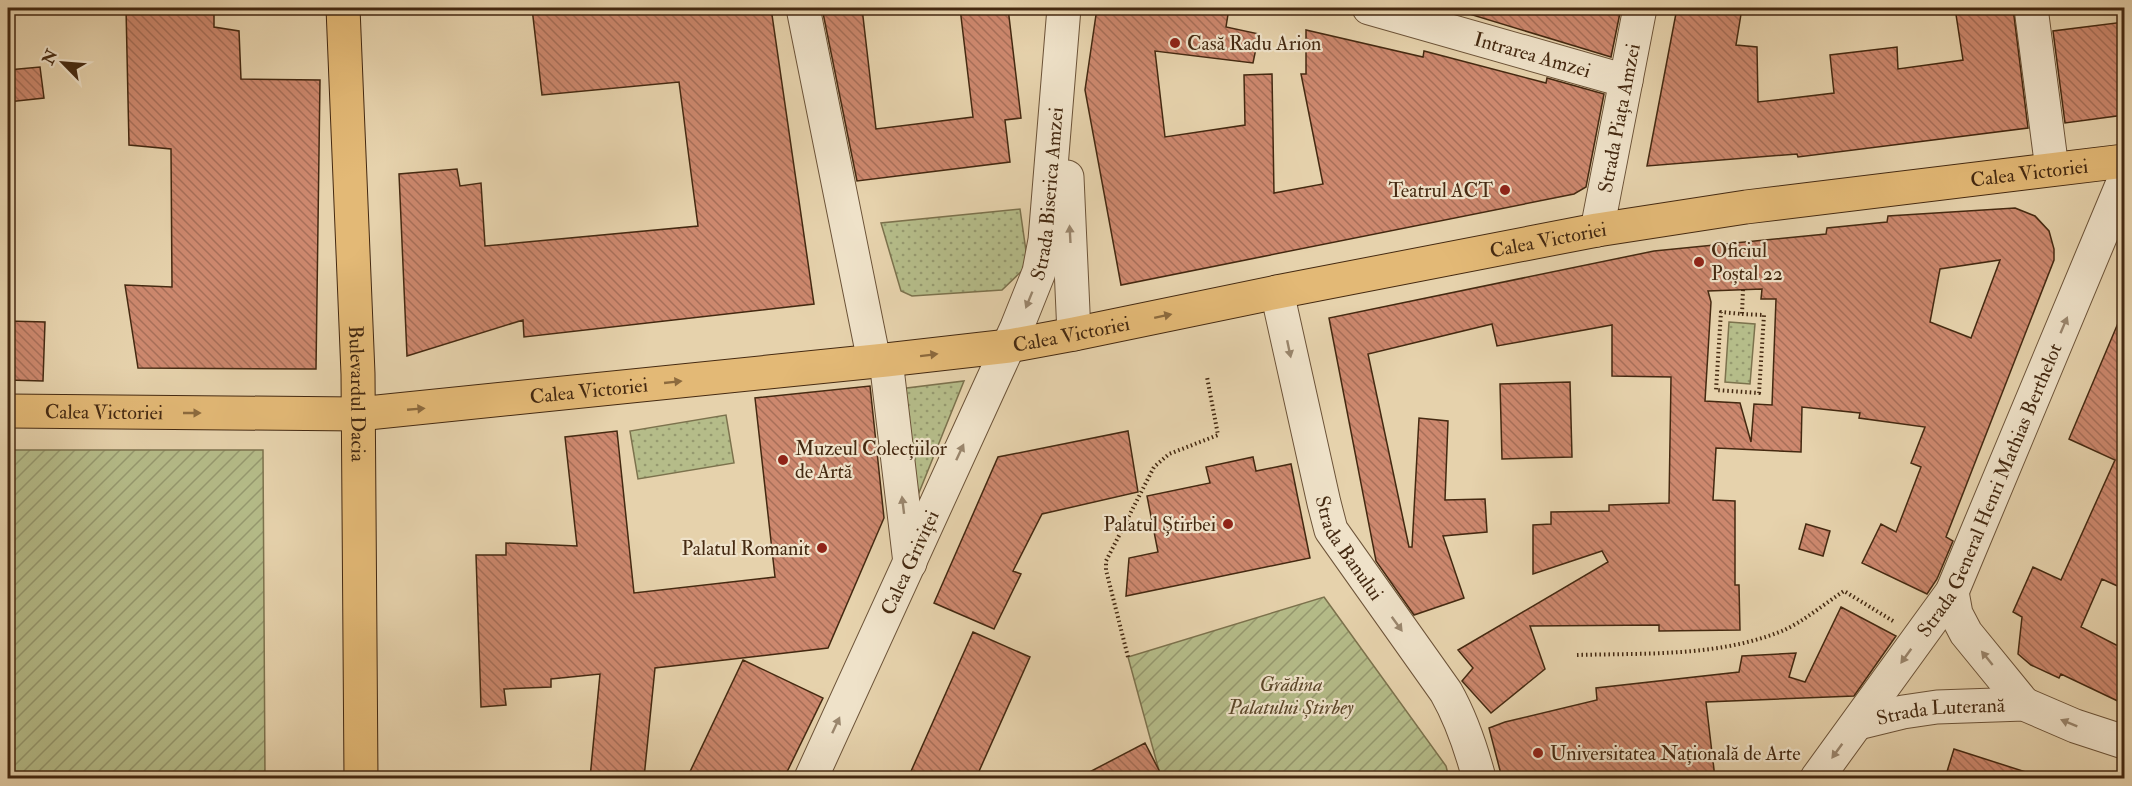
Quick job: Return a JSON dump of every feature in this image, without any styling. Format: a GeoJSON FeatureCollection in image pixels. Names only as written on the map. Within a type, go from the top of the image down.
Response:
{"type":"FeatureCollection","features":[{"type":"Feature","properties":{"kind":"main road","name":"Bulevardul Dacia"},"geometry":{"type":"LineString","coordinates":[[343,8],[358,414],[361,778]]}},
{"type":"Feature","properties":{"kind":"main road","name":"Calea Victoriei"},"geometry":{"type":"LineString","coordinates":[[8,411],[358,414],[1009,346],[1597,230],[1746,207],[2124,161]]}},
{"type":"Feature","properties":{"kind":"street"},"geometry":{"type":"LineString","coordinates":[[803,8],[880,361],[910,563]]}},
{"type":"Feature","properties":{"kind":"street","name":"Intrarea Amzei"},"geometry":{"type":"LineString","coordinates":[[1370,8],[1626,81]]}},
{"type":"Feature","properties":{"kind":"street","name":"Strada Piața Amzei"},"geometry":{"type":"LineString","coordinates":[[1597,230],[1640,8]]}},
{"type":"Feature","properties":{"kind":"street"},"geometry":{"type":"LineString","coordinates":[[2031,8],[2052,169]]}},
{"type":"Feature","properties":{"kind":"street","name":"Strada Biserica Amzei"},"geometry":{"type":"LineString","coordinates":[[1063,21],[1074,334]]}},
{"type":"Feature","properties":{"kind":"street","name":"Strada Biserica Amzei"},"geometry":{"type":"LineString","coordinates":[[1009,346],[1039,272],[1045,240],[1063,21]]}},
{"type":"Feature","properties":{"kind":"street","name":"Strada General Henri Mathias Berthelot"},"geometry":{"type":"LineString","coordinates":[[1817,778],[1952,592],[2124,180]]}},
{"type":"Feature","properties":{"kind":"street","name":"Strada Banului"},"geometry":{"type":"LineString","coordinates":[[1277,292],[1318,481],[1331,530],[1446,692],[1460,716],[1479,778]]}},
{"type":"Feature","properties":{"kind":"street","name":"Calea Griviței"},"geometry":{"type":"LineString","coordinates":[[812,778],[1009,346]]}},
{"type":"Feature","properties":{"kind":"street","name":"Strada Luterană"},"geometry":{"type":"LineString","coordinates":[[1952,592],[1956,614],[1966,633],[2024,704]]}},
{"type":"Feature","properties":{"kind":"street","name":"Strada Luterană"},"geometry":{"type":"LineString","coordinates":[[1858,723],[1903,712],[1937,707],[2024,704],[2075,726],[2124,742]]}},
{"type":"Feature","properties":{"kind":"path"},"geometry":{"type":"LineString","coordinates":[[1742,314],[1743,290]]}},
{"type":"Feature","properties":{"kind":"path"},"geometry":{"type":"LineString","coordinates":[[1721,312],[1742,314],[1764,315],[1759,393],[1716,390],[1721,312]]}},
{"type":"Feature","properties":{"kind":"path"},"geometry":{"type":"LineString","coordinates":[[1128,657],[1106,570],[1106,561],[1154,468],[1169,454],[1218,435],[1208,377]]}},
{"type":"Feature","properties":{"kind":"path"},"geometry":{"type":"LineString","coordinates":[[1577,655],[1704,651],[1749,643],[1784,630],[1844,591],[1920,637]]}},
{"type":"Feature","properties":{"kind":"green space"},"geometry":{"type":"Polygon","coordinates":[[[1020,209],[1028,265],[1002,290],[912,296],[901,291],[881,223],[1020,209]]]}},
{"type":"Feature","properties":{"kind":"green space"},"geometry":{"type":"Polygon","coordinates":[[[1729,322],[1755,324],[1750,384],[1725,382],[1729,322]]]}},
{"type":"Feature","properties":{"kind":"green space"},"geometry":{"type":"Polygon","coordinates":[[[964,381],[912,510],[899,389],[964,381]]]}},
{"type":"Feature","properties":{"kind":"green space"},"geometry":{"type":"Polygon","coordinates":[[[726,415],[734,463],[638,479],[630,431],[726,415]]]}},
{"type":"Feature","properties":{"kind":"green space"},"geometry":{"type":"Polygon","coordinates":[[[8,450],[263,450],[265,778],[8,778],[8,450]]]}},
{"type":"Feature","properties":{"kind":"green space","name":"Grădina Palatului Știrbey"},"geometry":{"type":"Polygon","coordinates":[[[1324,597],[1446,766],[1449,778],[1161,778],[1128,657],[1324,597]]]}},
{"type":"Feature","properties":{"kind":"building"},"geometry":{"type":"Polygon","coordinates":[[[126,8],[214,8],[214,27],[239,31],[241,79],[320,80],[316,369],[138,368],[125,285],[172,287],[171,149],[129,145],[126,8]]]}},
{"type":"Feature","properties":{"kind":"building"},"geometry":{"type":"Polygon","coordinates":[[[532,8],[771,8],[814,304],[524,337],[523,320],[407,356],[399,174],[457,169],[460,186],[481,183],[485,246],[698,226],[679,82],[542,95],[532,8]]]}},
{"type":"Feature","properties":{"kind":"building"},"geometry":{"type":"Polygon","coordinates":[[[822,8],[862,8],[876,129],[973,117],[960,8],[1008,8],[1021,118],[1005,120],[1010,162],[857,181],[822,8]]]}},
{"type":"Feature","properties":{"kind":"building"},"geometry":{"type":"Polygon","coordinates":[[[1097,8],[1229,8],[1226,27],[1259,34],[1253,63],[1155,51],[1165,137],[1245,125],[1244,75],[1272,74],[1274,193],[1323,184],[1301,74],[1306,74],[1306,30],[1423,57],[1424,51],[1546,83],[1547,78],[1604,94],[1586,187],[1574,194],[1121,285],[1085,90],[1097,8]]]}},
{"type":"Feature","properties":{"kind":"building"},"geometry":{"type":"Polygon","coordinates":[[[1466,8],[1621,8],[1611,57],[1466,13],[1466,8]]]}},
{"type":"Feature","properties":{"kind":"building"},"geometry":{"type":"Polygon","coordinates":[[[1677,8],[1742,8],[1736,45],[1757,47],[1758,102],[1834,93],[1830,55],[1897,47],[1898,69],[1963,60],[1955,8],[2013,8],[2028,128],[1798,157],[1797,154],[1647,166],[1677,8]]]}},
{"type":"Feature","properties":{"kind":"building"},"geometry":{"type":"Polygon","coordinates":[[[2124,22],[2124,115],[2065,123],[2053,31],[2124,22]]]}},
{"type":"Feature","properties":{"kind":"building"},"geometry":{"type":"Polygon","coordinates":[[[40,67],[44,98],[8,102],[8,70],[40,67]]]}},
{"type":"Feature","properties":{"kind":"building"},"geometry":{"type":"Polygon","coordinates":[[[2015,208],[2035,216],[2049,231],[2054,249],[2054,260],[1946,537],[1953,541],[1937,579],[1927,594],[1862,563],[1881,524],[1896,532],[1921,467],[1911,463],[1925,427],[1859,418],[1860,413],[1802,407],[1801,452],[1716,448],[1713,500],[1735,501],[1735,585],[1739,585],[1740,630],[1659,631],[1659,625],[1530,626],[1545,669],[1491,713],[1462,681],[1473,668],[1458,650],[1608,562],[1602,551],[1533,574],[1533,525],[1551,524],[1551,512],[1609,511],[1609,505],[1669,503],[1671,377],[1612,376],[1612,325],[1497,346],[1492,324],[1368,354],[1409,547],[1412,547],[1419,418],[1448,421],[1445,500],[1485,499],[1487,532],[1443,536],[1464,598],[1414,615],[1376,561],[1329,318],[1654,251],[1826,234],[1827,228],[1887,222],[1888,216],[2015,208]],[[2000,260],[1940,269],[1930,322],[1971,338],[2000,260]],[[1762,289],[1708,291],[1711,302],[1705,401],[1740,403],[1751,442],[1754,404],[1772,405],[1776,299],[1761,299],[1762,289]]]}},
{"type":"Feature","properties":{"kind":"building"},"geometry":{"type":"Polygon","coordinates":[[[2124,309],[2124,589],[2102,579],[2081,627],[2124,649],[2124,704],[2061,674],[2059,678],[2031,665],[2018,654],[2022,617],[2013,612],[2033,567],[2061,580],[2115,460],[2069,439],[2124,309]]]}},
{"type":"Feature","properties":{"kind":"building"},"geometry":{"type":"Polygon","coordinates":[[[8,321],[45,322],[43,381],[8,380],[8,321]]]}},
{"type":"Feature","properties":{"kind":"building"},"geometry":{"type":"Polygon","coordinates":[[[1570,382],[1572,457],[1502,459],[1500,384],[1570,382]]]}},
{"type":"Feature","properties":{"kind":"building","name":"Palatul Romanit"},"geometry":{"type":"Polygon","coordinates":[[[870,386],[884,518],[828,648],[655,668],[644,778],[590,778],[600,674],[551,679],[551,687],[504,689],[506,705],[481,707],[476,555],[506,555],[506,543],[577,546],[565,437],[617,431],[634,593],[775,577],[755,398],[870,386]]]}},
{"type":"Feature","properties":{"kind":"building"},"geometry":{"type":"Polygon","coordinates":[[[1128,431],[1138,492],[1042,514],[1013,571],[1021,574],[994,629],[934,603],[998,457],[1128,431]]]}},
{"type":"Feature","properties":{"kind":"building","name":"Palatul Știrbei"},"geometry":{"type":"Polygon","coordinates":[[[1253,457],[1256,471],[1291,464],[1310,558],[1126,596],[1129,558],[1158,552],[1147,496],[1210,483],[1206,467],[1253,457]]]}},
{"type":"Feature","properties":{"kind":"building"},"geometry":{"type":"Polygon","coordinates":[[[1806,524],[1830,531],[1823,556],[1799,549],[1806,524]]]}},
{"type":"Feature","properties":{"kind":"building"},"geometry":{"type":"Polygon","coordinates":[[[1841,607],[1896,636],[1854,696],[1706,702],[1715,778],[1502,778],[1489,728],[1597,700],[1596,688],[1739,672],[1742,656],[1796,653],[1789,677],[1805,682],[1841,607]]]}},
{"type":"Feature","properties":{"kind":"building"},"geometry":{"type":"Polygon","coordinates":[[[973,632],[1030,657],[976,778],[908,778],[973,632]]]}},
{"type":"Feature","properties":{"kind":"building"},"geometry":{"type":"Polygon","coordinates":[[[743,660],[823,698],[784,778],[687,778],[743,660]]]}},
{"type":"Feature","properties":{"kind":"building"},"geometry":{"type":"Polygon","coordinates":[[[1145,743],[1163,778],[1078,778],[1145,743]]]}},
{"type":"Feature","properties":{"kind":"building"},"geometry":{"type":"Polygon","coordinates":[[[1954,749],[2032,774],[2031,778],[1945,778],[1954,749]]]}},
{"type":"Feature","properties":{"kind":"place","name":"Casă Radu Arion"},"geometry":{"type":"Point","coordinates":[1175,43]}},
{"type":"Feature","properties":{"kind":"place","name":"Teatrul ACT"},"geometry":{"type":"Point","coordinates":[1505,190]}},
{"type":"Feature","properties":{"kind":"place","name":"Oficiul Poștal 22"},"geometry":{"type":"Point","coordinates":[1699,262]}},
{"type":"Feature","properties":{"kind":"place","name":"Muzeul Colecțiilor de Artă"},"geometry":{"type":"Point","coordinates":[783,460]}},
{"type":"Feature","properties":{"kind":"place","name":"Palatul Știrbei"},"geometry":{"type":"Point","coordinates":[1228,524]}},
{"type":"Feature","properties":{"kind":"place","name":"Palatul Romanit"},"geometry":{"type":"Point","coordinates":[822,548]}},
{"type":"Feature","properties":{"kind":"place","name":"Universitatea Națională de Arte"},"geometry":{"type":"Point","coordinates":[1538,753]}}]}
